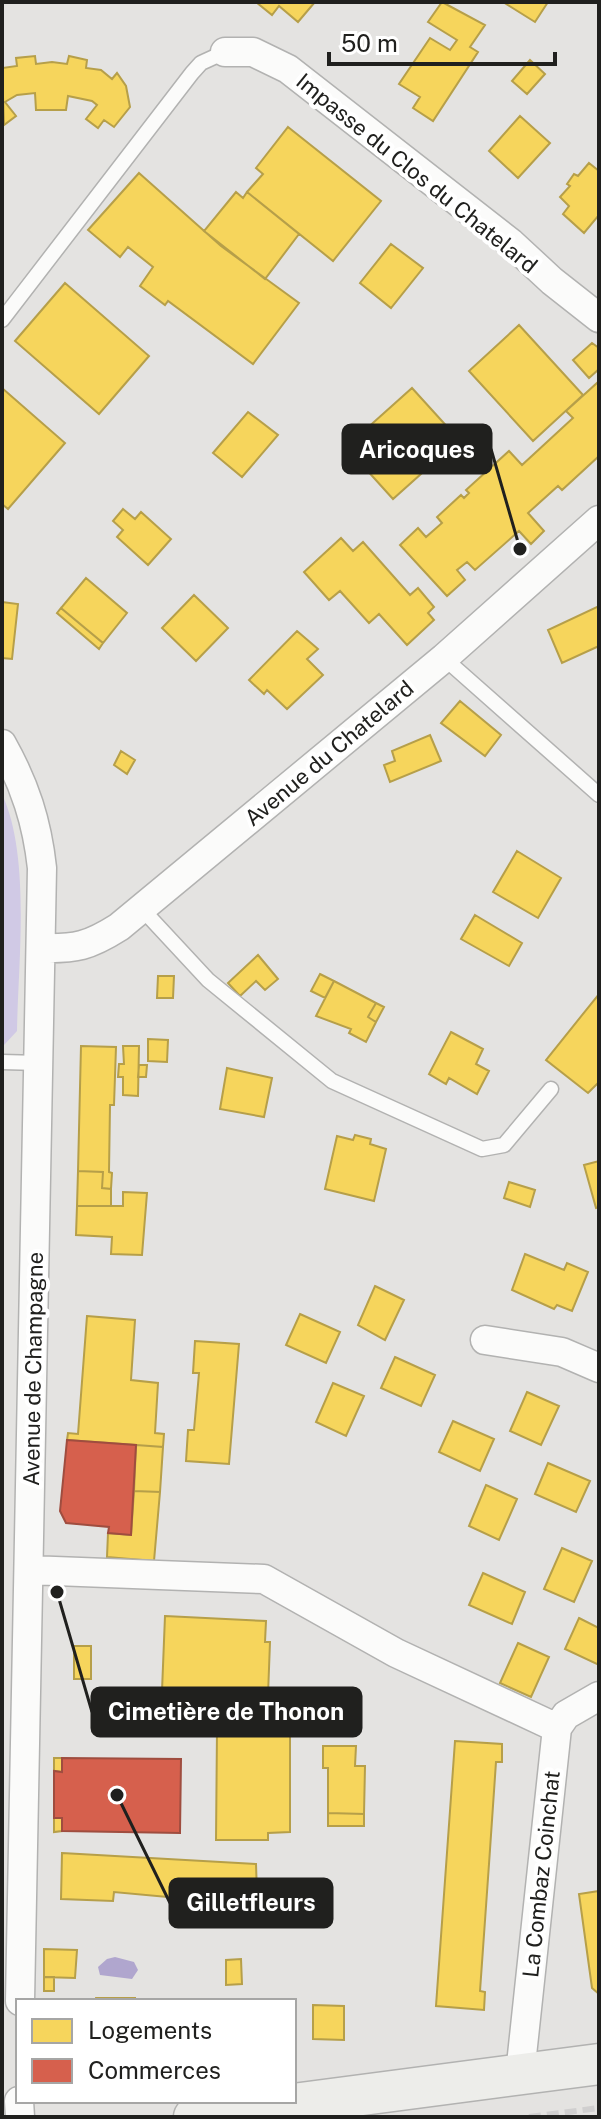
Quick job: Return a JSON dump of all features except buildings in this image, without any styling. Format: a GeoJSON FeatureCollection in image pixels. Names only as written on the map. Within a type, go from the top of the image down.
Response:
{"type":"FeatureCollection","features":[{"type":"Feature","properties":{"kind":"main road"},"geometry":{"type":"LineString","coordinates":[[194,2117],[599,2064]]}},
{"type":"Feature","properties":{"kind":"street","name":"Impasse du Clos du Chatelard"},"geometry":{"type":"LineString","coordinates":[[225,52],[253,52],[288,69],[511,243],[599,318]]}},
{"type":"Feature","properties":{"kind":"street","name":"Avenue du Chatelard"},"geometry":{"type":"LineString","coordinates":[[41,948],[81,947],[95,942],[142,909],[444,658],[599,520]]}},
{"type":"Feature","properties":{"kind":"street","name":"Avenue de Champagne"},"geometry":{"type":"LineString","coordinates":[[2,744],[28,797],[37,830],[42,868],[20,1999]]}},
{"type":"Feature","properties":{"kind":"street"},"geometry":{"type":"LineString","coordinates":[[485,1340],[562,1352],[599,1368]]}},
{"type":"Feature","properties":{"kind":"street"},"geometry":{"type":"LineString","coordinates":[[29,1570],[264,1579],[396,1653],[557,1728],[566,1715],[599,1696]]}},
{"type":"Feature","properties":{"kind":"street","name":"La Combaz Coinchat"},"geometry":{"type":"LineString","coordinates":[[520,2074],[557,1728]]}},
{"type":"Feature","properties":{"kind":"lane"},"geometry":{"type":"LineString","coordinates":[[2,320],[192,73],[201,63],[225,52]]}},
{"type":"Feature","properties":{"kind":"lane"},"geometry":{"type":"LineString","coordinates":[[444,658],[599,795]]}},
{"type":"Feature","properties":{"kind":"lane"},"geometry":{"type":"LineString","coordinates":[[142,909],[208,980],[332,1081],[482,1149],[504,1145],[551,1089]]}},
{"type":"Feature","properties":{"kind":"lane"},"geometry":{"type":"LineString","coordinates":[[2,1062],[39,1063]]}},
{"type":"Feature","properties":{"kind":"shaded area"},"geometry":{"type":"Polygon","coordinates":[[[2,794],[17,848],[21,910],[17,1031],[4,1045],[2,794]]]}},
{"type":"Feature","properties":{"kind":"shaded area"},"geometry":{"type":"Polygon","coordinates":[[[115,1957],[134,1962],[138,1970],[132,1979],[100,1975],[98,1967],[115,1957]]]}},
{"type":"Feature","properties":{"kind":"railway"},"geometry":{"type":"LineString","coordinates":[[529,2117],[599,2108]]}},
{"type":"Feature","properties":{"kind":"place","name":"Aricoques"},"geometry":{"type":"Point","coordinates":[520,549]}},
{"type":"Feature","properties":{"kind":"place","name":"Cimetière de Thonon"},"geometry":{"type":"Point","coordinates":[57,1592]}},
{"type":"Feature","properties":{"kind":"place","name":"Gilletfleurs"},"geometry":{"type":"Point","coordinates":[117,1795]}}]}
